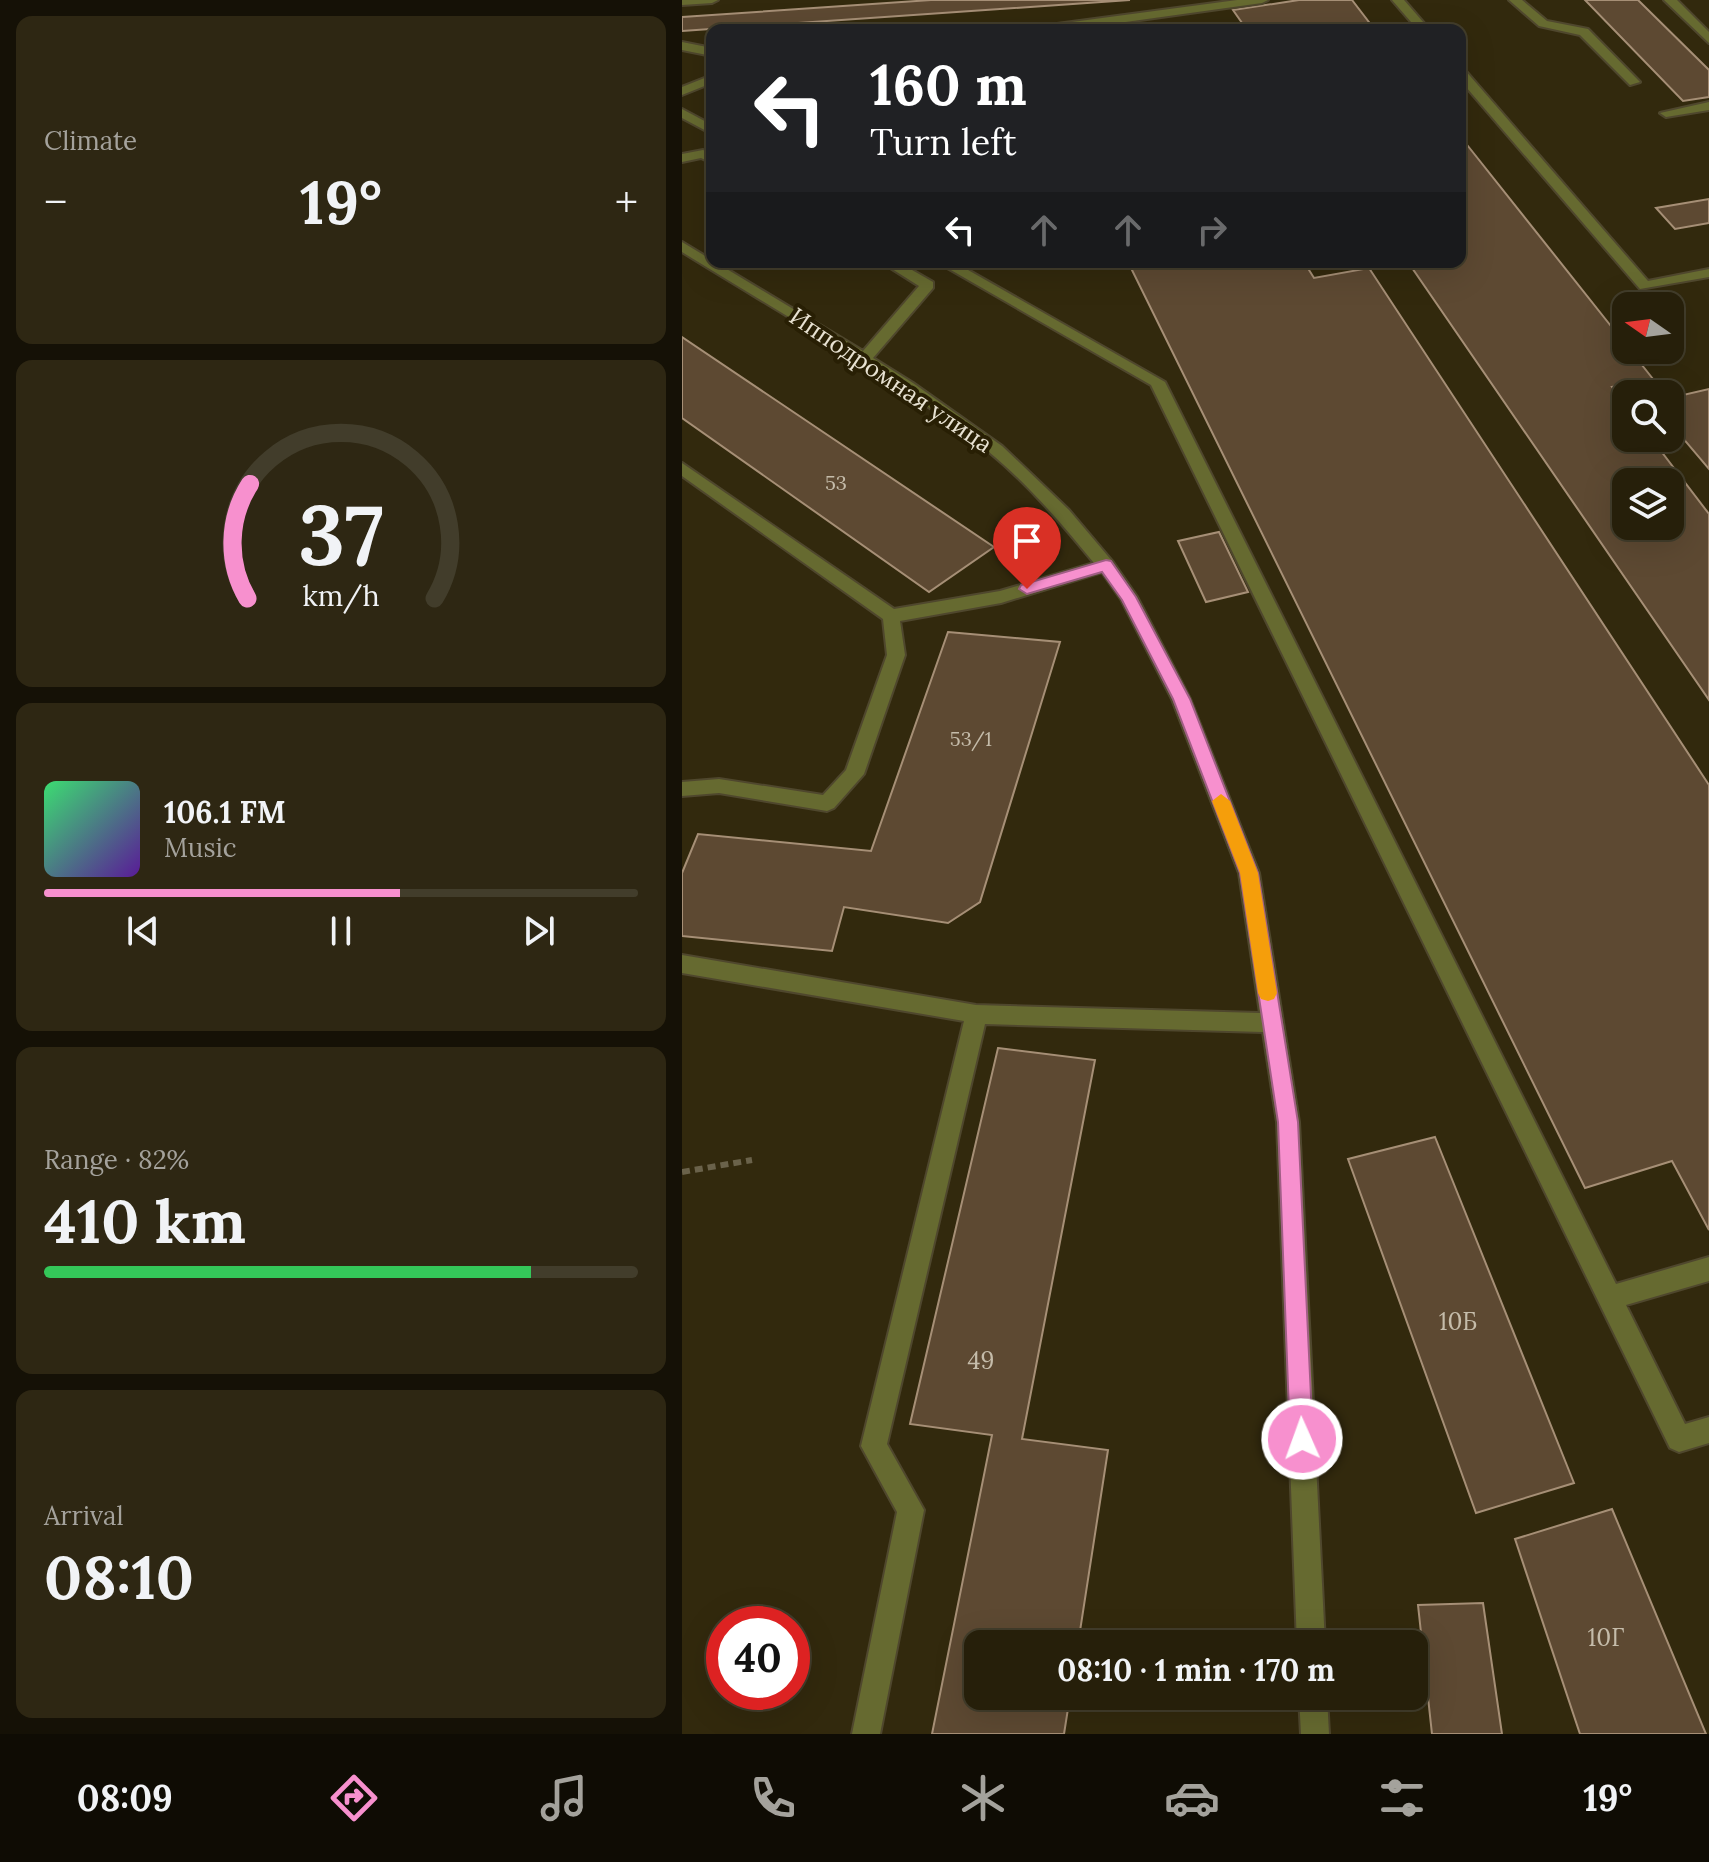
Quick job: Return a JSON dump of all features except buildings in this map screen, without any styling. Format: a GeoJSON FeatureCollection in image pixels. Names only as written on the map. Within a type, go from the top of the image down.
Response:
{"type":"FeatureCollection","features":[{"type":"Feature","properties":{"kind":"street"},"geometry":{"type":"LineString","coordinates":[[682,2],[712,0]]}},
{"type":"Feature","properties":{"kind":"street"},"geometry":{"type":"LineString","coordinates":[[1086,24],[1262,0]]}},
{"type":"Feature","properties":{"kind":"street"},"geometry":{"type":"LineString","coordinates":[[1398,0],[1419,24]]}},
{"type":"Feature","properties":{"kind":"street"},"geometry":{"type":"LineString","coordinates":[[1515,0],[1543,24],[1584,32],[1634,82]]}},
{"type":"Feature","properties":{"kind":"street"},"geometry":{"type":"LineString","coordinates":[[1670,0],[1709,39]]}},
{"type":"Feature","properties":{"kind":"street"},"geometry":{"type":"LineString","coordinates":[[682,46],[706,44]]}},
{"type":"Feature","properties":{"kind":"street"},"geometry":{"type":"LineString","coordinates":[[682,46],[706,51]]}},
{"type":"Feature","properties":{"kind":"street"},"geometry":{"type":"LineString","coordinates":[[1466,79],[1645,286],[1709,273]]}},
{"type":"Feature","properties":{"kind":"street"},"geometry":{"type":"LineString","coordinates":[[682,91],[706,81]]}},
{"type":"Feature","properties":{"kind":"street"},"geometry":{"type":"LineString","coordinates":[[1666,113],[1709,106]]}},
{"type":"Feature","properties":{"kind":"street"},"geometry":{"type":"LineString","coordinates":[[682,113],[706,127]]}},
{"type":"Feature","properties":{"kind":"street"},"geometry":{"type":"LineString","coordinates":[[682,158],[706,156]]}},
{"type":"Feature","properties":{"kind":"street","name":"Ипподромная улица"},"geometry":{"type":"LineString","coordinates":[[682,246],[706,261]]}},
{"type":"Feature","properties":{"kind":"street","name":"Ипподромная улица"},"geometry":{"type":"LineString","coordinates":[[718,268],[865,358],[996,450],[1063,514],[1106,565],[1128,597],[1181,699],[1249,873],[1288,1122],[1310,1630]]}},
{"type":"Feature","properties":{"kind":"street"},"geometry":{"type":"LineString","coordinates":[[865,358],[928,285],[898,268]]}},
{"type":"Feature","properties":{"kind":"street"},"geometry":{"type":"LineString","coordinates":[[955,268],[1157,382],[1679,1439],[1709,1430]]}},
{"type":"Feature","properties":{"kind":"street"},"geometry":{"type":"LineString","coordinates":[[682,468],[891,616],[1001,597],[1106,565]]}},
{"type":"Feature","properties":{"kind":"street"},"geometry":{"type":"LineString","coordinates":[[682,789],[719,786],[827,803],[854,774],[896,655],[891,616]]}},
{"type":"Feature","properties":{"kind":"street"},"geometry":{"type":"LineString","coordinates":[[682,964],[976,1014],[1272,1023]]}},
{"type":"Feature","properties":{"kind":"street"},"geometry":{"type":"LineString","coordinates":[[866,1734],[911,1510],[874,1446],[976,1014]]}},
{"type":"Feature","properties":{"kind":"street"},"geometry":{"type":"LineString","coordinates":[[1610,1298],[1709,1269]]}},
{"type":"Feature","properties":{"kind":"street"},"geometry":{"type":"LineString","coordinates":[[1314,1710],[1315,1734]]}},
{"type":"Feature","properties":{"kind":"path"},"geometry":{"type":"LineString","coordinates":[[682,1172],[752,1160]]}},
{"type":"Feature","properties":{"kind":"slow traffic"},"geometry":{"type":"LineString","coordinates":[[1221,801],[1249,873],[1268,993]]}},
{"type":"Feature","properties":{"kind":"route"},"geometry":{"type":"LineString","coordinates":[[1027,589],[1106,565],[1128,597],[1181,699],[1249,873],[1288,1122],[1302,1439]]}}]}
